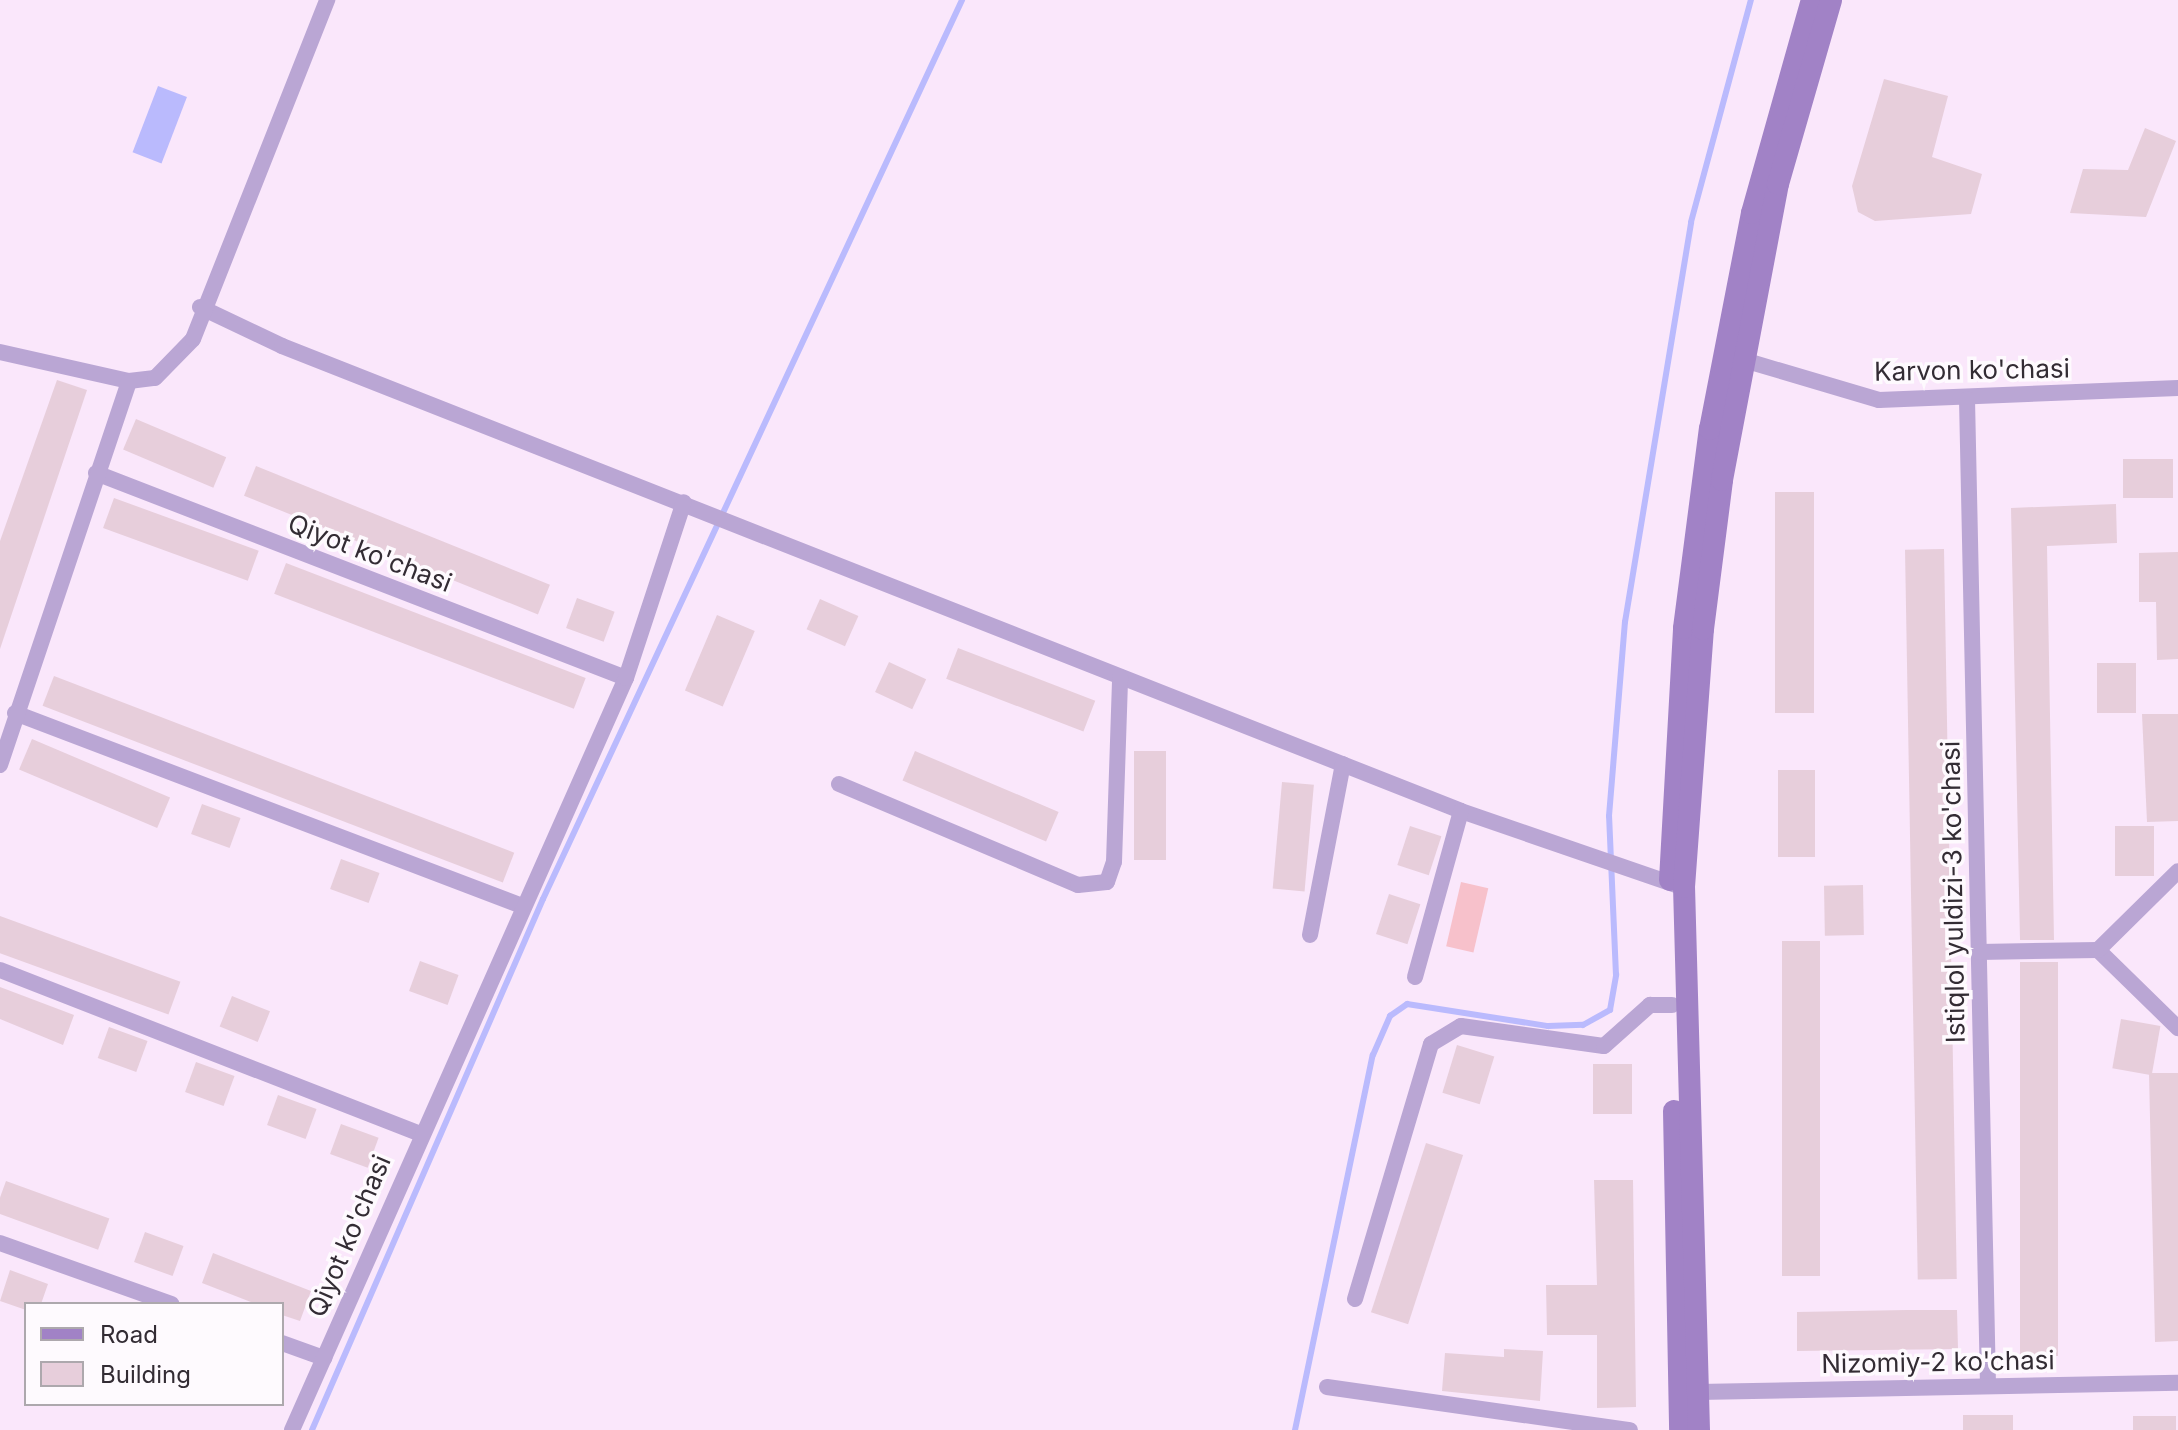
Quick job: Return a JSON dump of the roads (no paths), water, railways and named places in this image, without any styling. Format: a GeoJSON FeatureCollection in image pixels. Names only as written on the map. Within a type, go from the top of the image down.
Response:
{"type":"FeatureCollection","features":[{"type":"Feature","properties":{"kind":"main road"},"geometry":{"type":"LineString","coordinates":[[1680,1430],[1672,1005],[1677,885],[1711,554],[1752,213],[1812,0]]}},
{"type":"Feature","properties":{"kind":"main road"},"geometry":{"type":"LineString","coordinates":[[1734,357],[1778,184],[1831,0]]}},
{"type":"Feature","properties":{"kind":"main road"},"geometry":{"type":"LineString","coordinates":[[1677,885],[1699,1430]]}},
{"type":"Feature","properties":{"kind":"street"},"geometry":{"type":"LineString","coordinates":[[0,352],[129,381],[155,378],[193,339],[200,307],[327,0]]}},
{"type":"Feature","properties":{"kind":"street"},"geometry":{"type":"LineString","coordinates":[[200,307],[282,346],[1461,811],[1677,885]]}},
{"type":"Feature","properties":{"kind":"street","name":"Karvon ko'chasi"},"geometry":{"type":"LineString","coordinates":[[1734,357],[1879,400],[1967,399],[2178,388]]}},
{"type":"Feature","properties":{"kind":"street"},"geometry":{"type":"LineString","coordinates":[[0,765],[129,381]]}},
{"type":"Feature","properties":{"kind":"street","name":"Istiqlol yuldizi-3 ko'chasi"},"geometry":{"type":"LineString","coordinates":[[1967,399],[1988,1384]]}},
{"type":"Feature","properties":{"kind":"street","name":"Qiyot ko'chasi"},"geometry":{"type":"LineString","coordinates":[[96,473],[626,678]]}},
{"type":"Feature","properties":{"kind":"street","name":"Qiyot ko'chasi"},"geometry":{"type":"LineString","coordinates":[[292,1430],[418,1133],[626,678],[684,502]]}},
{"type":"Feature","properties":{"kind":"street"},"geometry":{"type":"LineString","coordinates":[[839,784],[1078,885],[1107,882],[1114,862],[1120,677]]}},
{"type":"Feature","properties":{"kind":"street"},"geometry":{"type":"LineString","coordinates":[[15,713],[522,906]]}},
{"type":"Feature","properties":{"kind":"street"},"geometry":{"type":"LineString","coordinates":[[1310,935],[1343,764]]}},
{"type":"Feature","properties":{"kind":"street"},"geometry":{"type":"LineString","coordinates":[[1415,977],[1461,811]]}},
{"type":"Feature","properties":{"kind":"street"},"geometry":{"type":"LineString","coordinates":[[1979,952],[2098,950],[2178,871]]}},
{"type":"Feature","properties":{"kind":"street"},"geometry":{"type":"LineString","coordinates":[[2098,950],[2178,1028]]}},
{"type":"Feature","properties":{"kind":"street","name":"Qiyot ko'chasi"},"geometry":{"type":"LineString","coordinates":[[0,970],[418,1133]]}},
{"type":"Feature","properties":{"kind":"street"},"geometry":{"type":"LineString","coordinates":[[1355,1299],[1431,1044],[1461,1026],[1604,1046],[1650,1005],[1672,1005]]}},
{"type":"Feature","properties":{"kind":"street"},"geometry":{"type":"LineString","coordinates":[[0,1243],[165,1302]]}},
{"type":"Feature","properties":{"kind":"street","name":"Qiyot ko'chasi"},"geometry":{"type":"LineString","coordinates":[[284,1344],[324,1358]]}},
{"type":"Feature","properties":{"kind":"street","name":"Nizomiy-2 ko'chasi"},"geometry":{"type":"LineString","coordinates":[[1698,1392],[1988,1384],[2178,1383]]}},
{"type":"Feature","properties":{"kind":"street"},"geometry":{"type":"LineString","coordinates":[[1327,1387],[1630,1430]]}},
{"type":"Feature","properties":{"kind":"water"},"geometry":{"type":"Polygon","coordinates":[[[158,86],[187,97],[161,163],[133,152],[158,86]]]}},
{"type":"Feature","properties":{"kind":"waterway"},"geometry":{"type":"LineString","coordinates":[[312,1430],[543,899],[962,0]]}},
{"type":"Feature","properties":{"kind":"waterway"},"geometry":{"type":"LineString","coordinates":[[1295,1430],[1373,1055],[1390,1016],[1407,1004],[1548,1026],[1583,1025],[1610,1010],[1616,975],[1609,816],[1625,622],[1691,222],[1751,0]]}}]}
